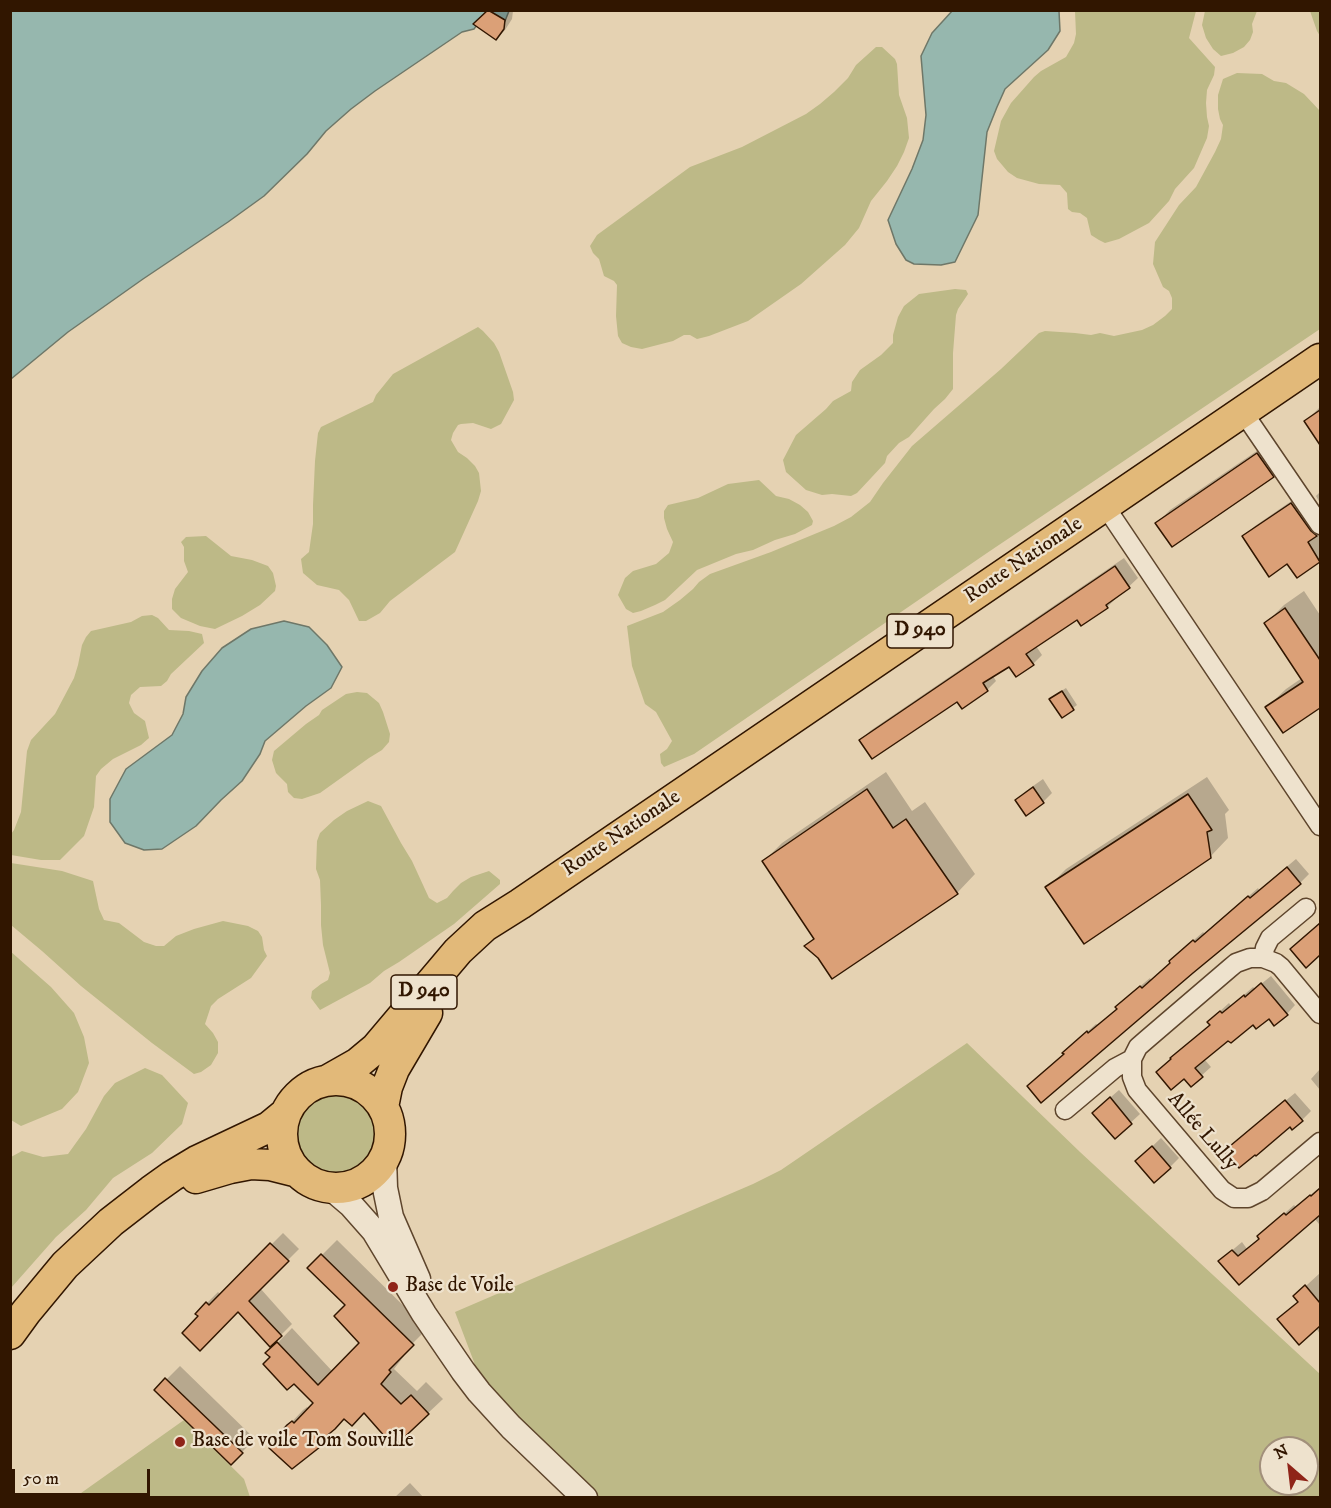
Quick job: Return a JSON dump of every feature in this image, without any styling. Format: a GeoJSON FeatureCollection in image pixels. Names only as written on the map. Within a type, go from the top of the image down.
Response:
{"type":"FeatureCollection","features":[{"type":"Feature","properties":{"kind":"main road","name":"Route Nationale"},"geometry":{"type":"LineString","coordinates":[[520,904],[1320,359]]}},
{"type":"Feature","properties":{"kind":"main road","name":"D 940"},"geometry":{"type":"LineString","coordinates":[[328,1080],[351,1069],[368,1056],[470,939],[485,926],[520,904]]}},
{"type":"Feature","properties":{"kind":"main road","name":"D 940"},"geometry":{"type":"LineString","coordinates":[[383,1107],[394,1069],[438,995],[487,934],[520,904]]}},
{"type":"Feature","properties":{"kind":"main road"},"geometry":{"type":"LineString","coordinates":[[328,1080],[346,1081],[357,1084],[372,1094],[383,1107],[390,1130],[389,1144],[384,1158],[373,1173],[362,1181],[345,1187],[331,1188],[313,1183],[298,1172],[288,1160],[283,1144],[282,1129],[291,1103],[303,1091],[328,1080]]}},
{"type":"Feature","properties":{"kind":"main road"},"geometry":{"type":"LineString","coordinates":[[10,1334],[65,1265],[128,1209],[172,1176],[197,1161],[269,1127],[286,1113]]}},
{"type":"Feature","properties":{"kind":"main road"},"geometry":{"type":"LineString","coordinates":[[128,1209],[158,1193],[201,1176],[230,1168],[260,1164],[298,1172]]}},
{"type":"Feature","properties":{"kind":"street"},"geometry":{"type":"LineString","coordinates":[[1243,412],[1320,525]]}},
{"type":"Feature","properties":{"kind":"street"},"geometry":{"type":"LineString","coordinates":[[1105,506],[1320,826]]}},
{"type":"Feature","properties":{"kind":"street"},"geometry":{"type":"LineString","coordinates":[[1263,958],[1270,938],[1306,908]]}},
{"type":"Feature","properties":{"kind":"street"},"geometry":{"type":"LineString","coordinates":[[1065,1110],[1115,1068],[1132,1059],[1138,1047],[1236,963],[1250,958],[1269,959],[1281,967],[1320,1014]]}},
{"type":"Feature","properties":{"kind":"street","name":"Allée Lully"},"geometry":{"type":"LineString","coordinates":[[1132,1059],[1132,1077],[1137,1090],[1222,1190],[1234,1198],[1248,1198],[1262,1191],[1320,1142]]}},
{"type":"Feature","properties":{"kind":"street"},"geometry":{"type":"LineString","coordinates":[[384,1158],[385,1188],[391,1217],[454,1357]]}},
{"type":"Feature","properties":{"kind":"street"},"geometry":{"type":"LineString","coordinates":[[331,1188],[351,1204],[374,1231],[424,1314],[463,1371],[500,1415],[585,1497]]}},
{"type":"Feature","properties":{"kind":"shaded area"},"geometry":{"type":"Polygon","coordinates":[[[1075,11],[1196,11],[1189,38],[1215,67],[1207,90],[1209,126],[1207,138],[1194,168],[1149,223],[1119,239],[1105,243],[1091,235],[1087,218],[1068,209],[1067,193],[1060,185],[1039,184],[1017,178],[1008,172],[997,159],[994,151],[1001,121],[1011,103],[1041,71],[1066,57],[1076,34],[1075,11]]]}},
{"type":"Feature","properties":{"kind":"shaded area"},"geometry":{"type":"Polygon","coordinates":[[[1205,11],[1257,11],[1252,24],[1253,32],[1250,40],[1244,47],[1221,56],[1206,38],[1202,25],[1205,11]]]}},
{"type":"Feature","properties":{"kind":"shaded area"},"geometry":{"type":"Polygon","coordinates":[[[1310,11],[1320,11],[1320,36],[1317,31],[1310,11]]]}},
{"type":"Feature","properties":{"kind":"shaded area"},"geometry":{"type":"Polygon","coordinates":[[[876,47],[882,47],[895,59],[897,64],[899,95],[907,118],[909,138],[897,166],[871,201],[859,228],[845,245],[801,284],[748,321],[709,336],[697,339],[684,335],[673,341],[642,349],[622,343],[618,336],[616,316],[617,285],[604,276],[599,259],[590,246],[597,235],[690,167],[742,147],[806,114],[834,92],[848,78],[856,65],[876,47]]]}},
{"type":"Feature","properties":{"kind":"shaded area"},"geometry":{"type":"Polygon","coordinates":[[[1237,73],[1262,74],[1274,81],[1286,83],[1304,94],[1320,111],[1320,329],[694,754],[664,767],[660,754],[672,741],[656,712],[645,704],[632,666],[627,626],[663,612],[710,574],[771,552],[851,517],[870,502],[912,446],[1039,333],[1045,331],[1091,335],[1100,333],[1114,336],[1142,330],[1165,316],[1172,309],[1172,298],[1169,291],[1163,287],[1153,264],[1155,242],[1179,205],[1196,187],[1215,152],[1221,139],[1223,125],[1218,109],[1218,95],[1223,79],[1237,73]]]}},
{"type":"Feature","properties":{"kind":"shaded area"},"geometry":{"type":"Polygon","coordinates":[[[955,289],[966,290],[968,294],[956,315],[953,389],[909,437],[899,443],[887,456],[885,463],[857,493],[851,496],[822,495],[806,490],[786,472],[783,460],[796,435],[833,401],[851,391],[852,382],[860,370],[893,343],[898,317],[904,306],[919,294],[955,289]]]}},
{"type":"Feature","properties":{"kind":"shaded area"},"geometry":{"type":"Polygon","coordinates":[[[478,327],[494,343],[499,352],[514,400],[501,424],[491,429],[473,423],[461,424],[453,433],[451,440],[458,452],[475,466],[479,473],[481,491],[478,501],[455,552],[390,601],[380,613],[366,621],[359,621],[349,600],[339,590],[317,585],[303,573],[301,559],[309,552],[313,524],[318,433],[321,427],[373,402],[393,374],[478,327]]]}},
{"type":"Feature","properties":{"kind":"shaded area"},"geometry":{"type":"Polygon","coordinates":[[[759,480],[776,496],[800,505],[808,512],[813,521],[812,525],[795,534],[697,570],[665,600],[655,605],[633,613],[626,609],[618,595],[625,578],[633,571],[656,564],[669,553],[673,542],[664,518],[664,511],[668,505],[698,498],[728,484],[759,480]]]}},
{"type":"Feature","properties":{"kind":"shaded area"},"geometry":{"type":"Polygon","coordinates":[[[206,536],[231,556],[268,566],[273,573],[276,586],[275,591],[260,605],[215,629],[181,618],[172,609],[175,589],[188,572],[181,542],[186,537],[206,536]]]}},
{"type":"Feature","properties":{"kind":"shaded area"},"geometry":{"type":"Polygon","coordinates":[[[152,615],[169,630],[202,634],[204,643],[161,686],[140,687],[131,695],[129,703],[134,713],[145,721],[149,738],[141,745],[113,759],[101,769],[96,776],[94,807],[84,836],[60,860],[41,860],[11,855],[11,834],[21,812],[27,751],[31,740],[55,714],[74,678],[86,637],[91,631],[152,615]]]}},
{"type":"Feature","properties":{"kind":"shaded area"},"geometry":{"type":"Polygon","coordinates":[[[367,693],[379,703],[390,734],[389,742],[382,750],[320,793],[302,799],[294,798],[288,792],[287,784],[276,773],[272,760],[274,751],[319,715],[322,710],[346,694],[367,693]]]}},
{"type":"Feature","properties":{"kind":"shaded area"},"geometry":{"type":"Polygon","coordinates":[[[368,801],[381,806],[412,861],[429,898],[437,903],[447,898],[461,883],[489,871],[500,880],[500,884],[454,924],[370,983],[320,1010],[311,998],[312,991],[328,980],[330,973],[321,925],[320,880],[316,869],[317,841],[320,833],[334,820],[368,801]]]}},
{"type":"Feature","properties":{"kind":"shaded area"},"geometry":{"type":"Polygon","coordinates":[[[11,863],[62,871],[93,881],[99,909],[104,920],[119,923],[144,942],[156,946],[164,946],[176,936],[223,921],[248,926],[258,931],[267,956],[251,978],[211,1006],[205,1024],[218,1042],[218,1053],[211,1065],[194,1074],[81,986],[11,925],[11,863]]]}},
{"type":"Feature","properties":{"kind":"shaded area"},"geometry":{"type":"Polygon","coordinates":[[[10,951],[51,987],[74,1013],[84,1037],[89,1063],[78,1092],[62,1109],[21,1126],[11,1120],[10,951]]]}},
{"type":"Feature","properties":{"kind":"shaded area"},"geometry":{"type":"Polygon","coordinates":[[[967,1043],[1080,1152],[1320,1374],[1320,1497],[568,1497],[488,1419],[474,1362],[455,1312],[781,1170],[967,1043]]]}},
{"type":"Feature","properties":{"kind":"shaded area"},"geometry":{"type":"Polygon","coordinates":[[[145,1068],[162,1075],[188,1103],[182,1124],[152,1153],[113,1178],[86,1210],[56,1237],[11,1288],[11,1157],[22,1151],[43,1157],[68,1154],[86,1129],[104,1096],[115,1083],[145,1068]]]}},
{"type":"Feature","properties":{"kind":"shaded area"},"geometry":{"type":"Polygon","coordinates":[[[335,1094],[351,1097],[364,1106],[373,1119],[376,1135],[373,1151],[364,1164],[351,1173],[335,1176],[319,1173],[306,1164],[297,1151],[294,1135],[297,1119],[306,1106],[319,1097],[335,1094]]]}},
{"type":"Feature","properties":{"kind":"shaded area","name":"Base de voile Tom Souville"},"geometry":{"type":"Polygon","coordinates":[[[184,1420],[244,1479],[250,1497],[74,1498],[184,1420]]]}},
{"type":"Feature","properties":{"kind":"water"},"geometry":{"type":"Polygon","coordinates":[[[953,10],[1059,11],[1060,31],[1048,50],[1005,89],[987,132],[978,215],[955,262],[941,265],[914,264],[906,260],[896,244],[888,220],[923,140],[926,115],[921,56],[932,33],[953,10]]]}},
{"type":"Feature","properties":{"kind":"water"},"geometry":{"type":"Polygon","coordinates":[[[11,11],[509,11],[505,21],[486,12],[474,29],[462,32],[375,91],[326,131],[307,154],[264,196],[68,332],[11,379],[11,11]]]}},
{"type":"Feature","properties":{"kind":"water"},"geometry":{"type":"Polygon","coordinates":[[[284,621],[309,627],[327,645],[342,667],[331,688],[265,741],[260,754],[242,781],[196,826],[162,849],[144,850],[125,843],[110,822],[110,799],[126,769],[172,735],[183,714],[186,697],[202,671],[222,648],[251,629],[284,621]]]}},
{"type":"Feature","properties":{"kind":"building"},"geometry":{"type":"Polygon","coordinates":[[[488,10],[505,20],[504,29],[496,40],[473,24],[488,10]]]}},
{"type":"Feature","properties":{"kind":"building"},"geometry":{"type":"Polygon","coordinates":[[[1320,410],[1320,445],[1304,421],[1320,410]]]}},
{"type":"Feature","properties":{"kind":"building"},"geometry":{"type":"Polygon","coordinates":[[[1257,453],[1274,477],[1172,547],[1155,523],[1257,453]]]}},
{"type":"Feature","properties":{"kind":"building"},"geometry":{"type":"Polygon","coordinates":[[[1291,503],[1317,536],[1308,542],[1320,562],[1297,578],[1287,564],[1269,577],[1242,536],[1291,503]]]}},
{"type":"Feature","properties":{"kind":"building"},"geometry":{"type":"Polygon","coordinates":[[[1115,566],[1130,588],[1106,605],[1108,608],[1081,626],[1077,620],[1026,654],[1034,665],[1016,677],[1009,667],[983,683],[988,691],[962,709],[957,702],[872,759],[859,740],[1115,566]]]}},
{"type":"Feature","properties":{"kind":"building"},"geometry":{"type":"Polygon","coordinates":[[[1285,608],[1320,660],[1320,708],[1283,733],[1265,707],[1303,682],[1264,623],[1285,608]]]}},
{"type":"Feature","properties":{"kind":"building"},"geometry":{"type":"Polygon","coordinates":[[[1062,691],[1074,710],[1062,718],[1049,699],[1062,691]]]}},
{"type":"Feature","properties":{"kind":"building"},"geometry":{"type":"Polygon","coordinates":[[[1033,787],[1044,803],[1026,816],[1015,800],[1033,787]]]}},
{"type":"Feature","properties":{"kind":"building"},"geometry":{"type":"Polygon","coordinates":[[[867,789],[893,828],[906,819],[958,894],[832,979],[818,958],[804,946],[814,939],[762,861],[867,789]]]}},
{"type":"Feature","properties":{"kind":"building"},"geometry":{"type":"Polygon","coordinates":[[[1188,794],[1212,830],[1207,832],[1211,858],[1084,944],[1045,887],[1188,794]]]}},
{"type":"Feature","properties":{"kind":"building"},"geometry":{"type":"Polygon","coordinates":[[[1287,867],[1301,884],[1041,1103],[1027,1086],[1087,1031],[1088,1033],[1117,1009],[1115,1007],[1140,986],[1142,988],[1193,940],[1195,942],[1248,896],[1250,898],[1287,867]]]}},
{"type":"Feature","properties":{"kind":"building"},"geometry":{"type":"Polygon","coordinates":[[[1320,923],[1320,955],[1306,968],[1290,949],[1320,923]]]}},
{"type":"Feature","properties":{"kind":"building"},"geometry":{"type":"Polygon","coordinates":[[[1261,983],[1288,1015],[1274,1026],[1269,1019],[1256,1029],[1253,1025],[1231,1043],[1228,1041],[1195,1068],[1203,1077],[1191,1087],[1184,1079],[1171,1090],[1156,1072],[1210,1025],[1207,1022],[1244,995],[1245,997],[1261,983]]]}},
{"type":"Feature","properties":{"kind":"building"},"geometry":{"type":"Polygon","coordinates":[[[1110,1097],[1132,1124],[1115,1139],[1092,1113],[1110,1097]]]}},
{"type":"Feature","properties":{"kind":"building"},"geometry":{"type":"Polygon","coordinates":[[[1285,1100],[1303,1121],[1292,1130],[1290,1127],[1239,1168],[1224,1151],[1285,1100]]]}},
{"type":"Feature","properties":{"kind":"building"},"geometry":{"type":"Polygon","coordinates":[[[1152,1146],[1171,1168],[1154,1183],[1135,1161],[1152,1146]]]}},
{"type":"Feature","properties":{"kind":"building"},"geometry":{"type":"Polygon","coordinates":[[[1320,1188],[1320,1215],[1239,1285],[1218,1261],[1232,1250],[1238,1256],[1259,1239],[1257,1236],[1284,1213],[1286,1215],[1320,1188]]]}},
{"type":"Feature","properties":{"kind":"building"},"geometry":{"type":"Polygon","coordinates":[[[270,1243],[289,1261],[249,1301],[282,1336],[270,1347],[238,1312],[200,1351],[182,1333],[198,1316],[195,1314],[206,1302],[209,1305],[270,1243]]]}},
{"type":"Feature","properties":{"kind":"building"},"geometry":{"type":"Polygon","coordinates":[[[321,1254],[414,1345],[389,1370],[391,1372],[381,1384],[401,1404],[411,1395],[429,1414],[394,1447],[364,1413],[352,1426],[344,1419],[317,1444],[320,1447],[292,1469],[269,1448],[282,1435],[280,1433],[287,1425],[292,1421],[294,1423],[313,1403],[294,1384],[287,1390],[263,1364],[270,1357],[265,1353],[277,1342],[318,1385],[359,1343],[334,1316],[345,1305],[307,1268],[321,1254]]]}},
{"type":"Feature","properties":{"kind":"building"},"geometry":{"type":"Polygon","coordinates":[[[1305,1285],[1320,1303],[1320,1326],[1299,1345],[1277,1319],[1298,1302],[1293,1296],[1305,1285]]]}},
{"type":"Feature","properties":{"kind":"building"},"geometry":{"type":"Polygon","coordinates":[[[165,1378],[243,1453],[231,1465],[154,1390],[165,1378]]]}},
{"type":"Feature","properties":{"kind":"place","name":"Base de Voile"},"geometry":{"type":"Point","coordinates":[393,1287]}},
{"type":"Feature","properties":{"kind":"place","name":"Base de voile Tom Souville"},"geometry":{"type":"Point","coordinates":[180,1442]}}]}
